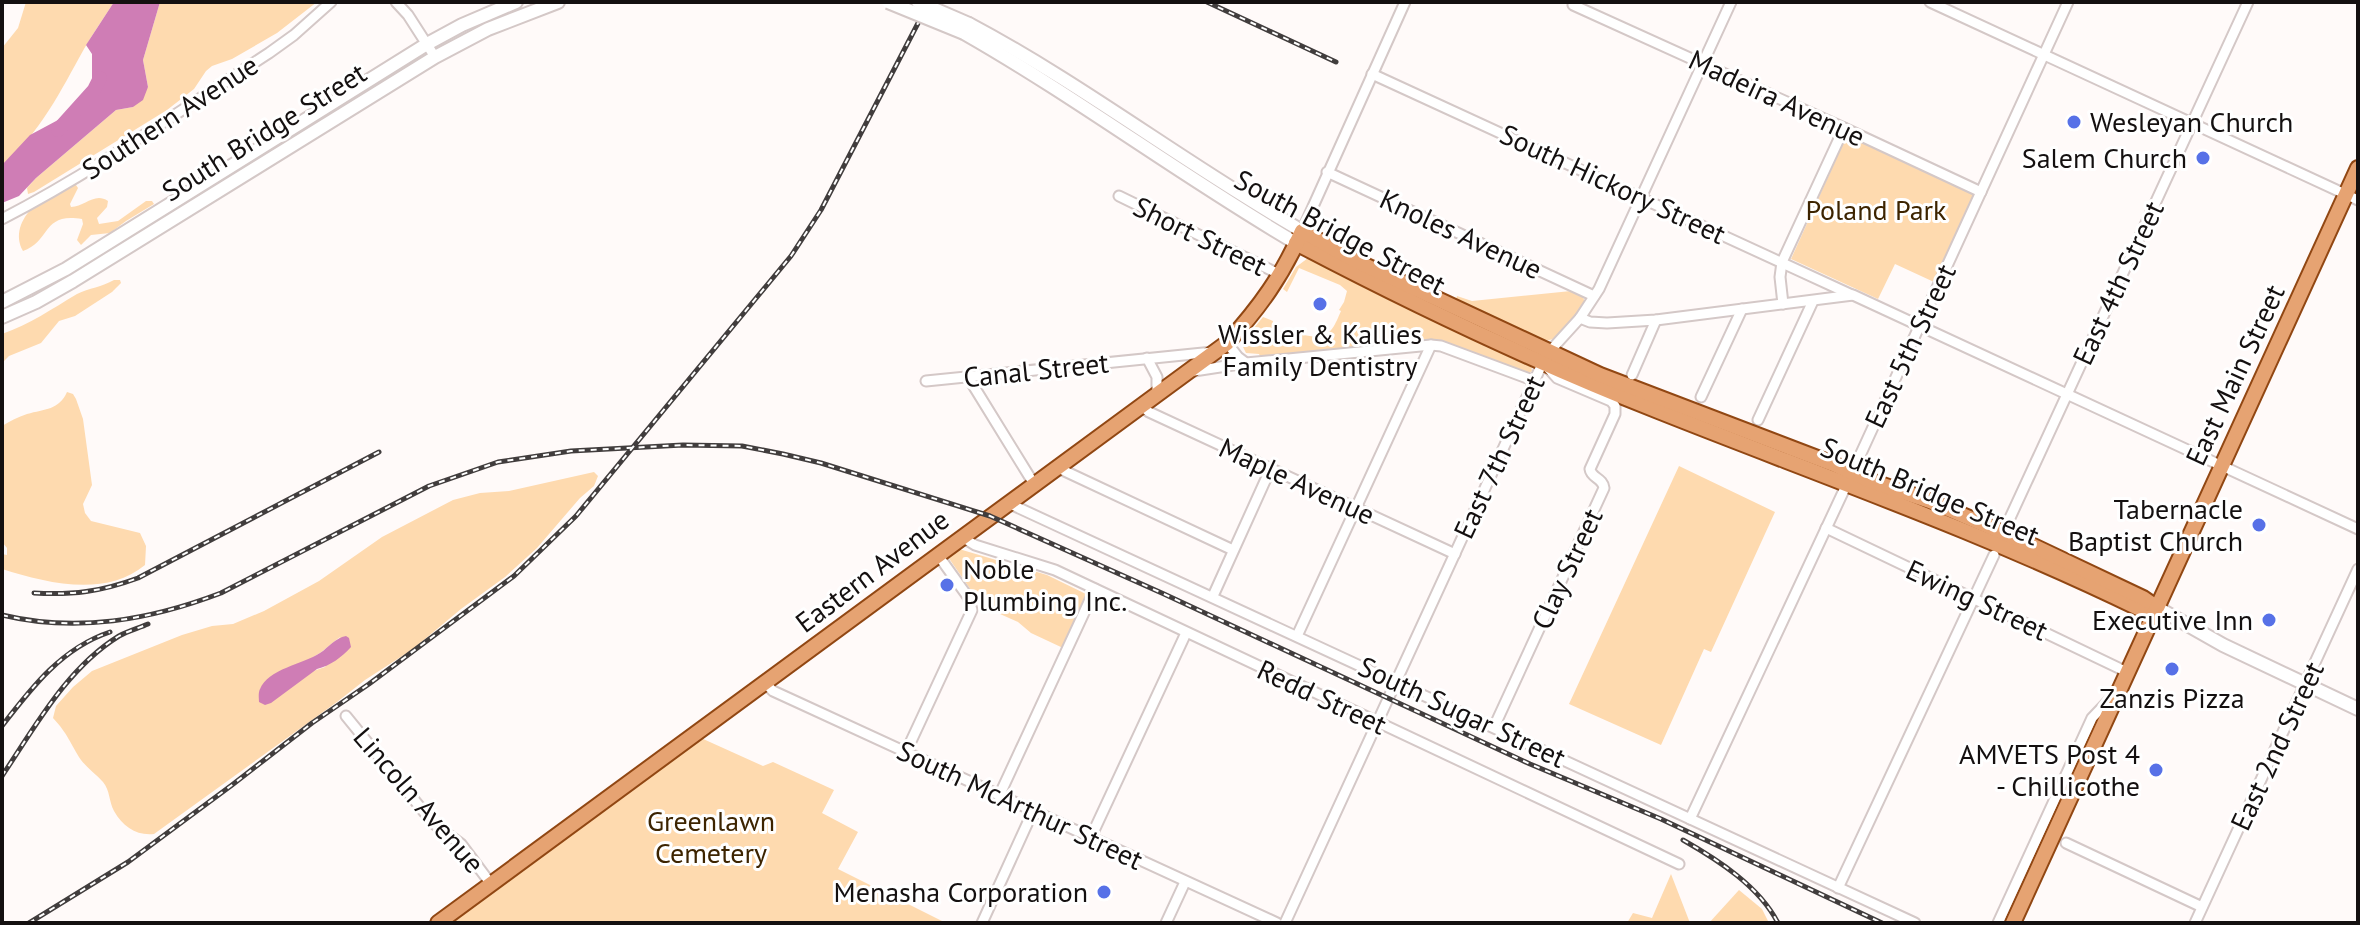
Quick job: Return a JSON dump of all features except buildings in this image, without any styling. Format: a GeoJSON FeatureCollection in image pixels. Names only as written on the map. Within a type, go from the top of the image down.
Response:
{"type":"FeatureCollection","features":[{"type":"Feature","properties":{"kind":"main road","name":"South Bridge Street"},"geometry":{"type":"LineString","coordinates":[[2,302],[78,261],[427,44],[516,2]]}},
{"type":"Feature","properties":{"kind":"main road","name":"South Bridge Street"},"geometry":{"type":"LineString","coordinates":[[2,317],[73,281],[435,57],[507,20],[558,2]]}},
{"type":"Feature","properties":{"kind":"main road","name":"South Bridge Street"},"geometry":{"type":"LineString","coordinates":[[888,2],[966,29]]}},
{"type":"Feature","properties":{"kind":"main road","name":"South Bridge Street"},"geometry":{"type":"LineString","coordinates":[[918,2],[966,29],[1204,188],[1299,237],[1388,292],[1547,357],[1655,410],[1850,479],[1930,501],[2027,543],[2156,607]]}},
{"type":"Feature","properties":{"kind":"main road","name":"East Main Street"},"geometry":{"type":"LineString","coordinates":[[2013,923],[2221,466],[2352,197],[2358,168]]}},
{"type":"Feature","properties":{"kind":"main road","name":"Eastern Avenue"},"geometry":{"type":"LineString","coordinates":[[438,923],[1221,347],[1266,298],[1299,237]]}},
{"type":"Feature","properties":{"kind":"main road"},"geometry":{"type":"LineString","coordinates":[[2156,607],[2223,645],[2358,709]]}},
{"type":"Feature","properties":{"kind":"street","name":"Southern Avenue"},"geometry":{"type":"LineString","coordinates":[[2,219],[96,166],[269,53],[331,2]]}},
{"type":"Feature","properties":{"kind":"street"},"geometry":{"type":"LineString","coordinates":[[396,2],[435,57]]}},
{"type":"Feature","properties":{"kind":"street"},"geometry":{"type":"LineString","coordinates":[[1299,237],[1405,2]]}},
{"type":"Feature","properties":{"kind":"street","name":"East 7th Street"},"geometry":{"type":"LineString","coordinates":[[1285,923],[1535,381],[1547,357],[1594,296],[1731,2]]}},
{"type":"Feature","properties":{"kind":"street"},"geometry":{"type":"LineString","coordinates":[[1930,2],[2352,197]]}},
{"type":"Feature","properties":{"kind":"street","name":"East 5th Street"},"geometry":{"type":"LineString","coordinates":[[1690,819],[1850,479],[2068,2]]}},
{"type":"Feature","properties":{"kind":"street","name":"East 4th Street"},"geometry":{"type":"LineString","coordinates":[[2009,520],[2248,2]]}},
{"type":"Feature","properties":{"kind":"street","name":"Madeira Avenue"},"geometry":{"type":"LineString","coordinates":[[1573,5],[1981,192]]}},
{"type":"Feature","properties":{"kind":"street","name":"South Hickory Street"},"geometry":{"type":"LineString","coordinates":[[1372,74],[2358,529]]}},
{"type":"Feature","properties":{"kind":"street"},"geometry":{"type":"LineString","coordinates":[[1783,304],[1782,262],[1844,128]]}},
{"type":"Feature","properties":{"kind":"street","name":"Knoles Avenue"},"geometry":{"type":"LineString","coordinates":[[1327,172],[1594,296]]}},
{"type":"Feature","properties":{"kind":"street","name":"Short Street"},"geometry":{"type":"LineString","coordinates":[[1119,196],[1281,275]]}},
{"type":"Feature","properties":{"kind":"street"},"geometry":{"type":"LineString","coordinates":[[1580,318],[1607,323],[1656,320],[1853,295]]}},
{"type":"Feature","properties":{"kind":"street"},"geometry":{"type":"LineString","coordinates":[[1758,420],[1813,301]]}},
{"type":"Feature","properties":{"kind":"street"},"geometry":{"type":"LineString","coordinates":[[1701,397],[1742,309]]}},
{"type":"Feature","properties":{"kind":"street"},"geometry":{"type":"LineString","coordinates":[[1632,375],[1656,320]]}},
{"type":"Feature","properties":{"kind":"street"},"geometry":{"type":"LineString","coordinates":[[1297,636],[1431,345]]}},
{"type":"Feature","properties":{"kind":"street"},"geometry":{"type":"LineString","coordinates":[[1187,372],[1246,363],[1431,345],[1535,381]]}},
{"type":"Feature","properties":{"kind":"street"},"geometry":{"type":"LineString","coordinates":[[1221,347],[1246,363]]}},
{"type":"Feature","properties":{"kind":"street","name":"Canal Street"},"geometry":{"type":"LineString","coordinates":[[926,381],[1147,358],[1221,347]]}},
{"type":"Feature","properties":{"kind":"street","name":"Clay Street"},"geometry":{"type":"LineString","coordinates":[[1494,727],[1603,492],[1604,485],[1590,469],[1616,410],[1611,401],[1557,378],[1547,357]]}},
{"type":"Feature","properties":{"kind":"street","name":"Canal Street"},"geometry":{"type":"LineString","coordinates":[[1147,358],[1157,377],[1157,393]]}},
{"type":"Feature","properties":{"kind":"street"},"geometry":{"type":"LineString","coordinates":[[968,377],[1034,484]]}},
{"type":"Feature","properties":{"kind":"street","name":"Maple Avenue"},"geometry":{"type":"LineString","coordinates":[[1140,405],[1270,470],[1455,554]]}},
{"type":"Feature","properties":{"kind":"street"},"geometry":{"type":"LineString","coordinates":[[1056,467],[1233,550]]}},
{"type":"Feature","properties":{"kind":"street"},"geometry":{"type":"LineString","coordinates":[[1213,596],[1270,470]]}},
{"type":"Feature","properties":{"kind":"street","name":"South Sugar Street"},"geometry":{"type":"LineString","coordinates":[[1008,503],[1915,923]]}},
{"type":"Feature","properties":{"kind":"street","name":"Ewing Street"},"geometry":{"type":"LineString","coordinates":[[1826,528],[2127,672]]}},
{"type":"Feature","properties":{"kind":"street","name":"Redd Street"},"geometry":{"type":"LineString","coordinates":[[962,537],[975,545],[1041,564],[1679,864]]}},
{"type":"Feature","properties":{"kind":"street"},"geometry":{"type":"LineString","coordinates":[[906,752],[972,610],[968,597],[938,555]]}},
{"type":"Feature","properties":{"kind":"street"},"geometry":{"type":"LineString","coordinates":[[1838,888],[1994,555]]}},
{"type":"Feature","properties":{"kind":"street","name":"East 2nd Street"},"geometry":{"type":"LineString","coordinates":[[2195,923],[2358,569]]}},
{"type":"Feature","properties":{"kind":"street"},"geometry":{"type":"LineString","coordinates":[[999,796],[1095,589]]}},
{"type":"Feature","properties":{"kind":"street"},"geometry":{"type":"LineString","coordinates":[[1091,837],[1186,633]]}},
{"type":"Feature","properties":{"kind":"street","name":"South McArthur Street"},"geometry":{"type":"LineString","coordinates":[[765,683],[785,697],[1277,923]]}},
{"type":"Feature","properties":{"kind":"street","name":"East Main Street"},"geometry":{"type":"LineString","coordinates":[[1998,923],[2092,718],[2119,690]]}},
{"type":"Feature","properties":{"kind":"street","name":"Lincoln Avenue"},"geometry":{"type":"LineString","coordinates":[[346,716],[438,829],[461,844],[491,884]]}},
{"type":"Feature","properties":{"kind":"street"},"geometry":{"type":"LineString","coordinates":[[982,923],[1033,811]]}},
{"type":"Feature","properties":{"kind":"street"},"geometry":{"type":"LineString","coordinates":[[2066,843],[2202,907]]}},
{"type":"Feature","properties":{"kind":"street"},"geometry":{"type":"LineString","coordinates":[[1166,923],[1185,882]]}},
{"type":"Feature","properties":{"kind":"green space"},"geometry":{"type":"Polygon","coordinates":[[[26,2],[114,2],[39,125],[2,165],[2,48],[18,28],[26,2]]]}},
{"type":"Feature","properties":{"kind":"green space"},"geometry":{"type":"Polygon","coordinates":[[[160,2],[317,2],[277,33],[232,59],[212,66],[194,89],[167,110],[28,194],[27,188],[36,178],[116,110],[133,107],[148,87],[143,60],[160,2]]]}},
{"type":"Feature","properties":{"kind":"green space","name":"Poland Park"},"geometry":{"type":"Polygon","coordinates":[[[1847,135],[1974,195],[1934,282],[1895,264],[1878,299],[1791,259],[1847,135]]]}},
{"type":"Feature","properties":{"kind":"green space"},"geometry":{"type":"Polygon","coordinates":[[[76,185],[78,188],[71,207],[98,198],[108,201],[107,207],[97,218],[99,224],[118,221],[146,201],[154,204],[110,233],[91,235],[81,245],[77,240],[82,219],[60,220],[23,251],[19,239],[25,217],[42,199],[76,185]]]}},
{"type":"Feature","properties":{"kind":"green space"},"geometry":{"type":"Polygon","coordinates":[[[1308,258],[1531,364],[1532,371],[1528,374],[1432,339],[1260,356],[1246,353],[1243,347],[1245,339],[1263,317],[1273,321],[1272,330],[1316,337],[1332,328],[1347,291],[1340,285],[1299,268],[1287,292],[1283,289],[1296,267],[1308,258]]]}},
{"type":"Feature","properties":{"kind":"green space"},"geometry":{"type":"Polygon","coordinates":[[[114,280],[121,283],[112,292],[75,316],[59,321],[41,343],[9,356],[2,363],[2,334],[77,294],[114,280]]]}},
{"type":"Feature","properties":{"kind":"green space"},"geometry":{"type":"Polygon","coordinates":[[[1571,291],[1583,296],[1585,304],[1561,334],[1548,340],[1541,340],[1455,302],[1457,296],[1472,301],[1571,291]]]}},
{"type":"Feature","properties":{"kind":"green space"},"geometry":{"type":"Polygon","coordinates":[[[67,392],[76,399],[83,419],[92,485],[83,504],[85,513],[91,521],[140,533],[146,546],[145,565],[112,582],[56,583],[2,569],[2,554],[7,555],[7,548],[2,542],[2,426],[24,415],[56,406],[67,392]]]}},
{"type":"Feature","properties":{"kind":"green space"},"geometry":{"type":"Polygon","coordinates":[[[1679,466],[1775,512],[1711,652],[1704,649],[1661,745],[1569,704],[1679,466]]]}},
{"type":"Feature","properties":{"kind":"green space"},"geometry":{"type":"Polygon","coordinates":[[[594,472],[598,476],[594,486],[537,548],[505,577],[413,649],[365,680],[154,834],[136,832],[122,822],[112,807],[105,785],[81,760],[53,718],[56,706],[92,671],[182,635],[212,626],[233,624],[264,611],[319,581],[382,537],[453,500],[480,493],[509,491],[594,472]],[[340,637],[312,658],[282,671],[260,689],[325,667],[340,637]]]}},
{"type":"Feature","properties":{"kind":"green space"},"geometry":{"type":"Polygon","coordinates":[[[959,549],[1047,575],[1088,595],[1063,648],[982,606],[948,557],[959,549]]]}},
{"type":"Feature","properties":{"kind":"green space","name":"Greenlawn Cemetery"},"geometry":{"type":"Polygon","coordinates":[[[701,738],[763,766],[773,762],[834,790],[822,813],[858,832],[838,869],[942,921],[452,923],[701,738]]]}},
{"type":"Feature","properties":{"kind":"green space"},"geometry":{"type":"Polygon","coordinates":[[[1671,874],[1690,923],[1627,923],[1633,913],[1652,918],[1671,874]]]}},
{"type":"Feature","properties":{"kind":"green space"},"geometry":{"type":"Polygon","coordinates":[[[1739,890],[1762,909],[1769,923],[1709,923],[1739,890]]]}},
{"type":"Feature","properties":{"kind":"shaded area"},"geometry":{"type":"Polygon","coordinates":[[[114,2],[160,2],[143,60],[148,87],[143,100],[133,107],[116,110],[19,196],[2,203],[2,165],[30,135],[77,113],[92,95],[92,54],[86,45],[114,2]]]}},
{"type":"Feature","properties":{"kind":"shaded area"},"geometry":{"type":"Polygon","coordinates":[[[346,636],[351,647],[340,658],[317,669],[271,703],[265,705],[259,702],[260,689],[270,676],[313,657],[346,636]]]}},
{"type":"Feature","properties":{"kind":"waterway"},"geometry":{"type":"LineString","coordinates":[[58,130],[94,90],[100,78]]}},
{"type":"Feature","properties":{"kind":"railway"},"geometry":{"type":"LineString","coordinates":[[29,923],[128,862],[312,723],[369,684],[514,576],[576,516],[791,256],[821,210],[929,2]]}},
{"type":"Feature","properties":{"kind":"railway"},"geometry":{"type":"LineString","coordinates":[[1207,2],[1336,62]]}},
{"type":"Feature","properties":{"kind":"railway"},"geometry":{"type":"LineString","coordinates":[[2,615],[58,623],[86,623],[140,617],[194,602],[221,593],[429,486],[498,462],[571,451],[683,445],[742,446],[821,463],[990,516],[1530,764],[1661,819],[1882,923]]}},
{"type":"Feature","properties":{"kind":"railway"},"geometry":{"type":"LineString","coordinates":[[34,593],[86,592],[138,578],[379,452]]}},
{"type":"Feature","properties":{"kind":"railway"},"geometry":{"type":"LineString","coordinates":[[2,776],[53,700],[83,664],[119,636],[148,624]]}},
{"type":"Feature","properties":{"kind":"railway"},"geometry":{"type":"LineString","coordinates":[[2,726],[49,670],[77,648],[110,632]]}},
{"type":"Feature","properties":{"kind":"railway"},"geometry":{"type":"LineString","coordinates":[[1683,840],[1749,886],[1778,923]]}},
{"type":"Feature","properties":{"kind":"place","name":"Wesleyan Church"},"geometry":{"type":"Point","coordinates":[2074,122]}},
{"type":"Feature","properties":{"kind":"place","name":"Salem Church"},"geometry":{"type":"Point","coordinates":[2203,158]}},
{"type":"Feature","properties":{"kind":"place","name":"Wissler & Kallies Family Dentistry"},"geometry":{"type":"Point","coordinates":[1320,304]}},
{"type":"Feature","properties":{"kind":"place","name":"Tabernacle Baptist Church"},"geometry":{"type":"Point","coordinates":[2259,525]}},
{"type":"Feature","properties":{"kind":"place","name":"Noble Plumbing Inc."},"geometry":{"type":"Point","coordinates":[947,585]}},
{"type":"Feature","properties":{"kind":"place","name":"Executive Inn"},"geometry":{"type":"Point","coordinates":[2269,620]}},
{"type":"Feature","properties":{"kind":"place","name":"Zanzis Pizza"},"geometry":{"type":"Point","coordinates":[2172,669]}},
{"type":"Feature","properties":{"kind":"place","name":"AMVETS Post 4 - Chillicothe"},"geometry":{"type":"Point","coordinates":[2156,770]}},
{"type":"Feature","properties":{"kind":"place","name":"Menasha Corporation"},"geometry":{"type":"Point","coordinates":[1104,892]}}]}
